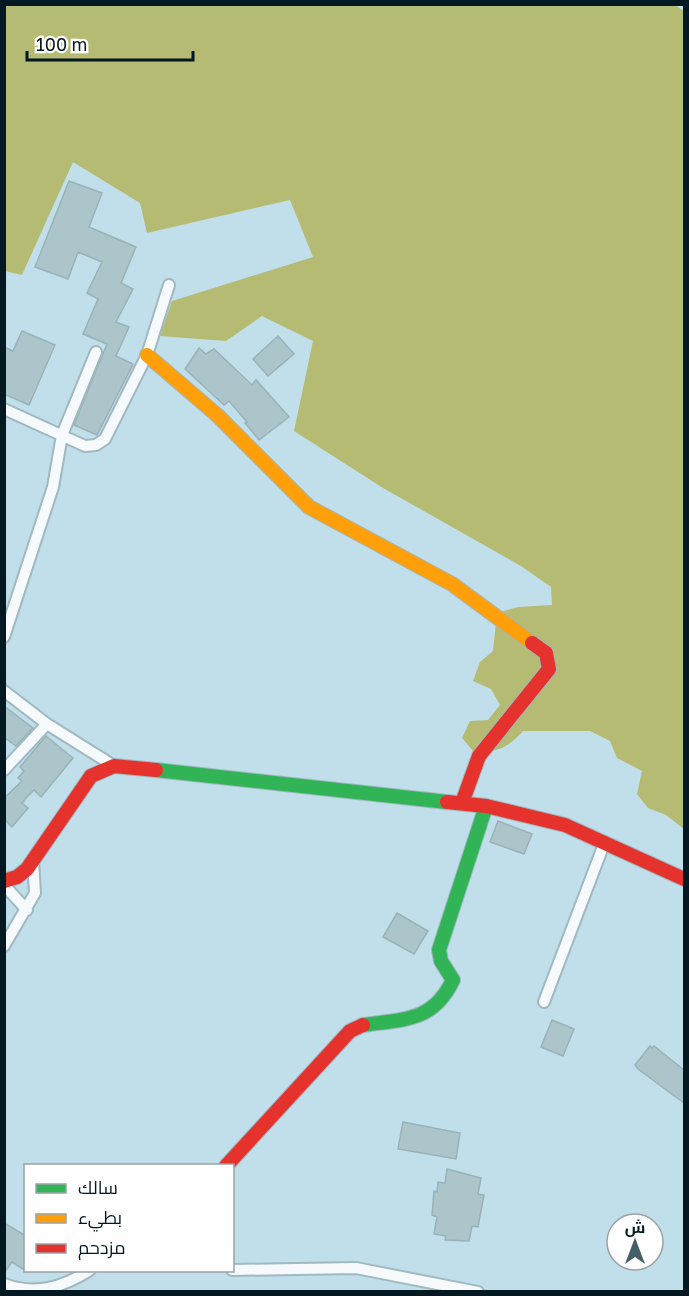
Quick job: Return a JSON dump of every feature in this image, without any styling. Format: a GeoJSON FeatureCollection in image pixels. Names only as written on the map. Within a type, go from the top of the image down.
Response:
{"type":"FeatureCollection","features":[{"type":"Feature","properties":{"kind":"street"},"geometry":{"type":"LineString","coordinates":[[4,409],[86,446],[96,445],[105,439],[147,355],[169,285]]}},
{"type":"Feature","properties":{"kind":"street"},"geometry":{"type":"LineString","coordinates":[[4,637],[53,487],[62,435],[96,352]]}},
{"type":"Feature","properties":{"kind":"street"},"geometry":{"type":"LineString","coordinates":[[147,355],[217,415],[309,507],[452,584],[546,653],[549,669],[495,733],[479,756],[462,803]]}},
{"type":"Feature","properties":{"kind":"street"},"geometry":{"type":"LineString","coordinates":[[4,691],[47,724],[114,766],[486,806],[565,825],[684,879]]}},
{"type":"Feature","properties":{"kind":"street"},"geometry":{"type":"LineString","coordinates":[[4,770],[47,724]]}},
{"type":"Feature","properties":{"kind":"street"},"geometry":{"type":"LineString","coordinates":[[27,910],[4,883],[17,877],[33,860],[91,776],[114,766]]}},
{"type":"Feature","properties":{"kind":"street"},"geometry":{"type":"LineString","coordinates":[[228,1164],[315,1072],[350,1031],[360,1026],[421,1016],[434,1008],[446,995],[453,980],[441,960],[439,950],[486,806]]}},
{"type":"Feature","properties":{"kind":"street"},"geometry":{"type":"LineString","coordinates":[[544,1002],[604,843]]}},
{"type":"Feature","properties":{"kind":"street"},"geometry":{"type":"LineString","coordinates":[[4,946],[27,910],[36,886],[33,860]]}},
{"type":"Feature","properties":{"kind":"street"},"geometry":{"type":"LineString","coordinates":[[234,1270],[356,1268],[478,1292]]}},
{"type":"Feature","properties":{"kind":"street"},"geometry":{"type":"LineString","coordinates":[[4,1284],[15,1289],[44,1291],[59,1287],[86,1272]]}},
{"type":"Feature","properties":{"kind":"green space"},"geometry":{"type":"Polygon","coordinates":[[[673,4],[684,11],[684,829],[666,815],[648,808],[637,794],[642,771],[617,758],[610,741],[590,731],[523,731],[507,745],[488,751],[473,751],[462,738],[470,721],[488,720],[500,705],[491,689],[473,681],[480,662],[493,651],[497,613],[518,607],[552,605],[551,587],[521,566],[383,488],[294,431],[313,341],[262,316],[226,341],[160,336],[172,301],[313,257],[290,200],[147,233],[140,203],[73,162],[22,275],[5,271],[4,5],[673,4]]]}},
{"type":"Feature","properties":{"kind":"building"},"geometry":{"type":"Polygon","coordinates":[[[69,181],[102,193],[89,227],[136,247],[121,283],[133,289],[116,322],[129,327],[116,356],[133,364],[97,435],[74,425],[107,344],[83,334],[98,299],[87,293],[102,262],[78,252],[68,279],[35,267],[69,181]]]}},
{"type":"Feature","properties":{"kind":"building"},"geometry":{"type":"Polygon","coordinates":[[[22,331],[55,345],[29,405],[4,394],[4,347],[13,351],[22,331]]]}},
{"type":"Feature","properties":{"kind":"building"},"geometry":{"type":"Polygon","coordinates":[[[278,336],[294,354],[268,376],[253,359],[278,336]]]}},
{"type":"Feature","properties":{"kind":"building"},"geometry":{"type":"Polygon","coordinates":[[[199,348],[206,354],[214,349],[252,385],[256,380],[289,417],[259,440],[229,401],[224,405],[185,369],[199,348]]]}},
{"type":"Feature","properties":{"kind":"building"},"geometry":{"type":"Polygon","coordinates":[[[4,706],[33,728],[16,746],[4,737],[4,706]]]}},
{"type":"Feature","properties":{"kind":"building"},"geometry":{"type":"Polygon","coordinates":[[[46,736],[73,758],[41,797],[34,790],[28,796],[22,803],[28,808],[12,827],[4,819],[4,798],[22,781],[18,778],[24,771],[20,767],[46,736]]]}},
{"type":"Feature","properties":{"kind":"building"},"geometry":{"type":"Polygon","coordinates":[[[498,821],[532,834],[524,854],[490,842],[498,821]]]}},
{"type":"Feature","properties":{"kind":"building"},"geometry":{"type":"Polygon","coordinates":[[[397,913],[428,931],[414,954],[383,937],[397,913]]]}},
{"type":"Feature","properties":{"kind":"building"},"geometry":{"type":"Polygon","coordinates":[[[552,1020],[574,1029],[563,1056],[541,1047],[552,1020]]]}},
{"type":"Feature","properties":{"kind":"building"},"geometry":{"type":"Polygon","coordinates":[[[650,1046],[652,1048],[654,1046],[684,1070],[684,1103],[635,1065],[650,1046]]]}},
{"type":"Feature","properties":{"kind":"building"},"geometry":{"type":"Polygon","coordinates":[[[403,1122],[460,1133],[456,1159],[398,1149],[403,1122]]]}},
{"type":"Feature","properties":{"kind":"building"},"geometry":{"type":"Polygon","coordinates":[[[447,1169],[481,1178],[478,1194],[484,1195],[478,1227],[472,1226],[469,1241],[445,1240],[446,1236],[434,1234],[437,1217],[432,1215],[434,1191],[437,1192],[438,1182],[445,1183],[447,1169]]]}},
{"type":"Feature","properties":{"kind":"building"},"geometry":{"type":"Polygon","coordinates":[[[4,1223],[24,1235],[24,1270],[12,1262],[4,1273],[4,1223]]]}},
{"type":"Feature","properties":{"kind":"traffic: fast"},"geometry":{"type":"LineString","coordinates":[[156,770],[447,802]]}},
{"type":"Feature","properties":{"kind":"traffic: fast"},"geometry":{"type":"LineString","coordinates":[[363,1025],[404,1019],[427,1011],[445,994],[453,980],[441,961],[439,950],[486,806]]}},
{"type":"Feature","properties":{"kind":"traffic: slow"},"geometry":{"type":"LineString","coordinates":[[147,355],[217,415],[309,507],[452,584],[532,643]]}},
{"type":"Feature","properties":{"kind":"traffic: jam"},"geometry":{"type":"LineString","coordinates":[[462,803],[479,756],[549,669],[546,653],[532,643]]}},
{"type":"Feature","properties":{"kind":"traffic: jam"},"geometry":{"type":"LineString","coordinates":[[4,881],[17,877],[27,869],[91,776],[114,766],[156,770]]}},
{"type":"Feature","properties":{"kind":"traffic: jam"},"geometry":{"type":"LineString","coordinates":[[447,802],[486,806],[565,825],[684,879]]}},
{"type":"Feature","properties":{"kind":"traffic: jam"},"geometry":{"type":"LineString","coordinates":[[228,1164],[350,1031],[363,1025]]}}]}
